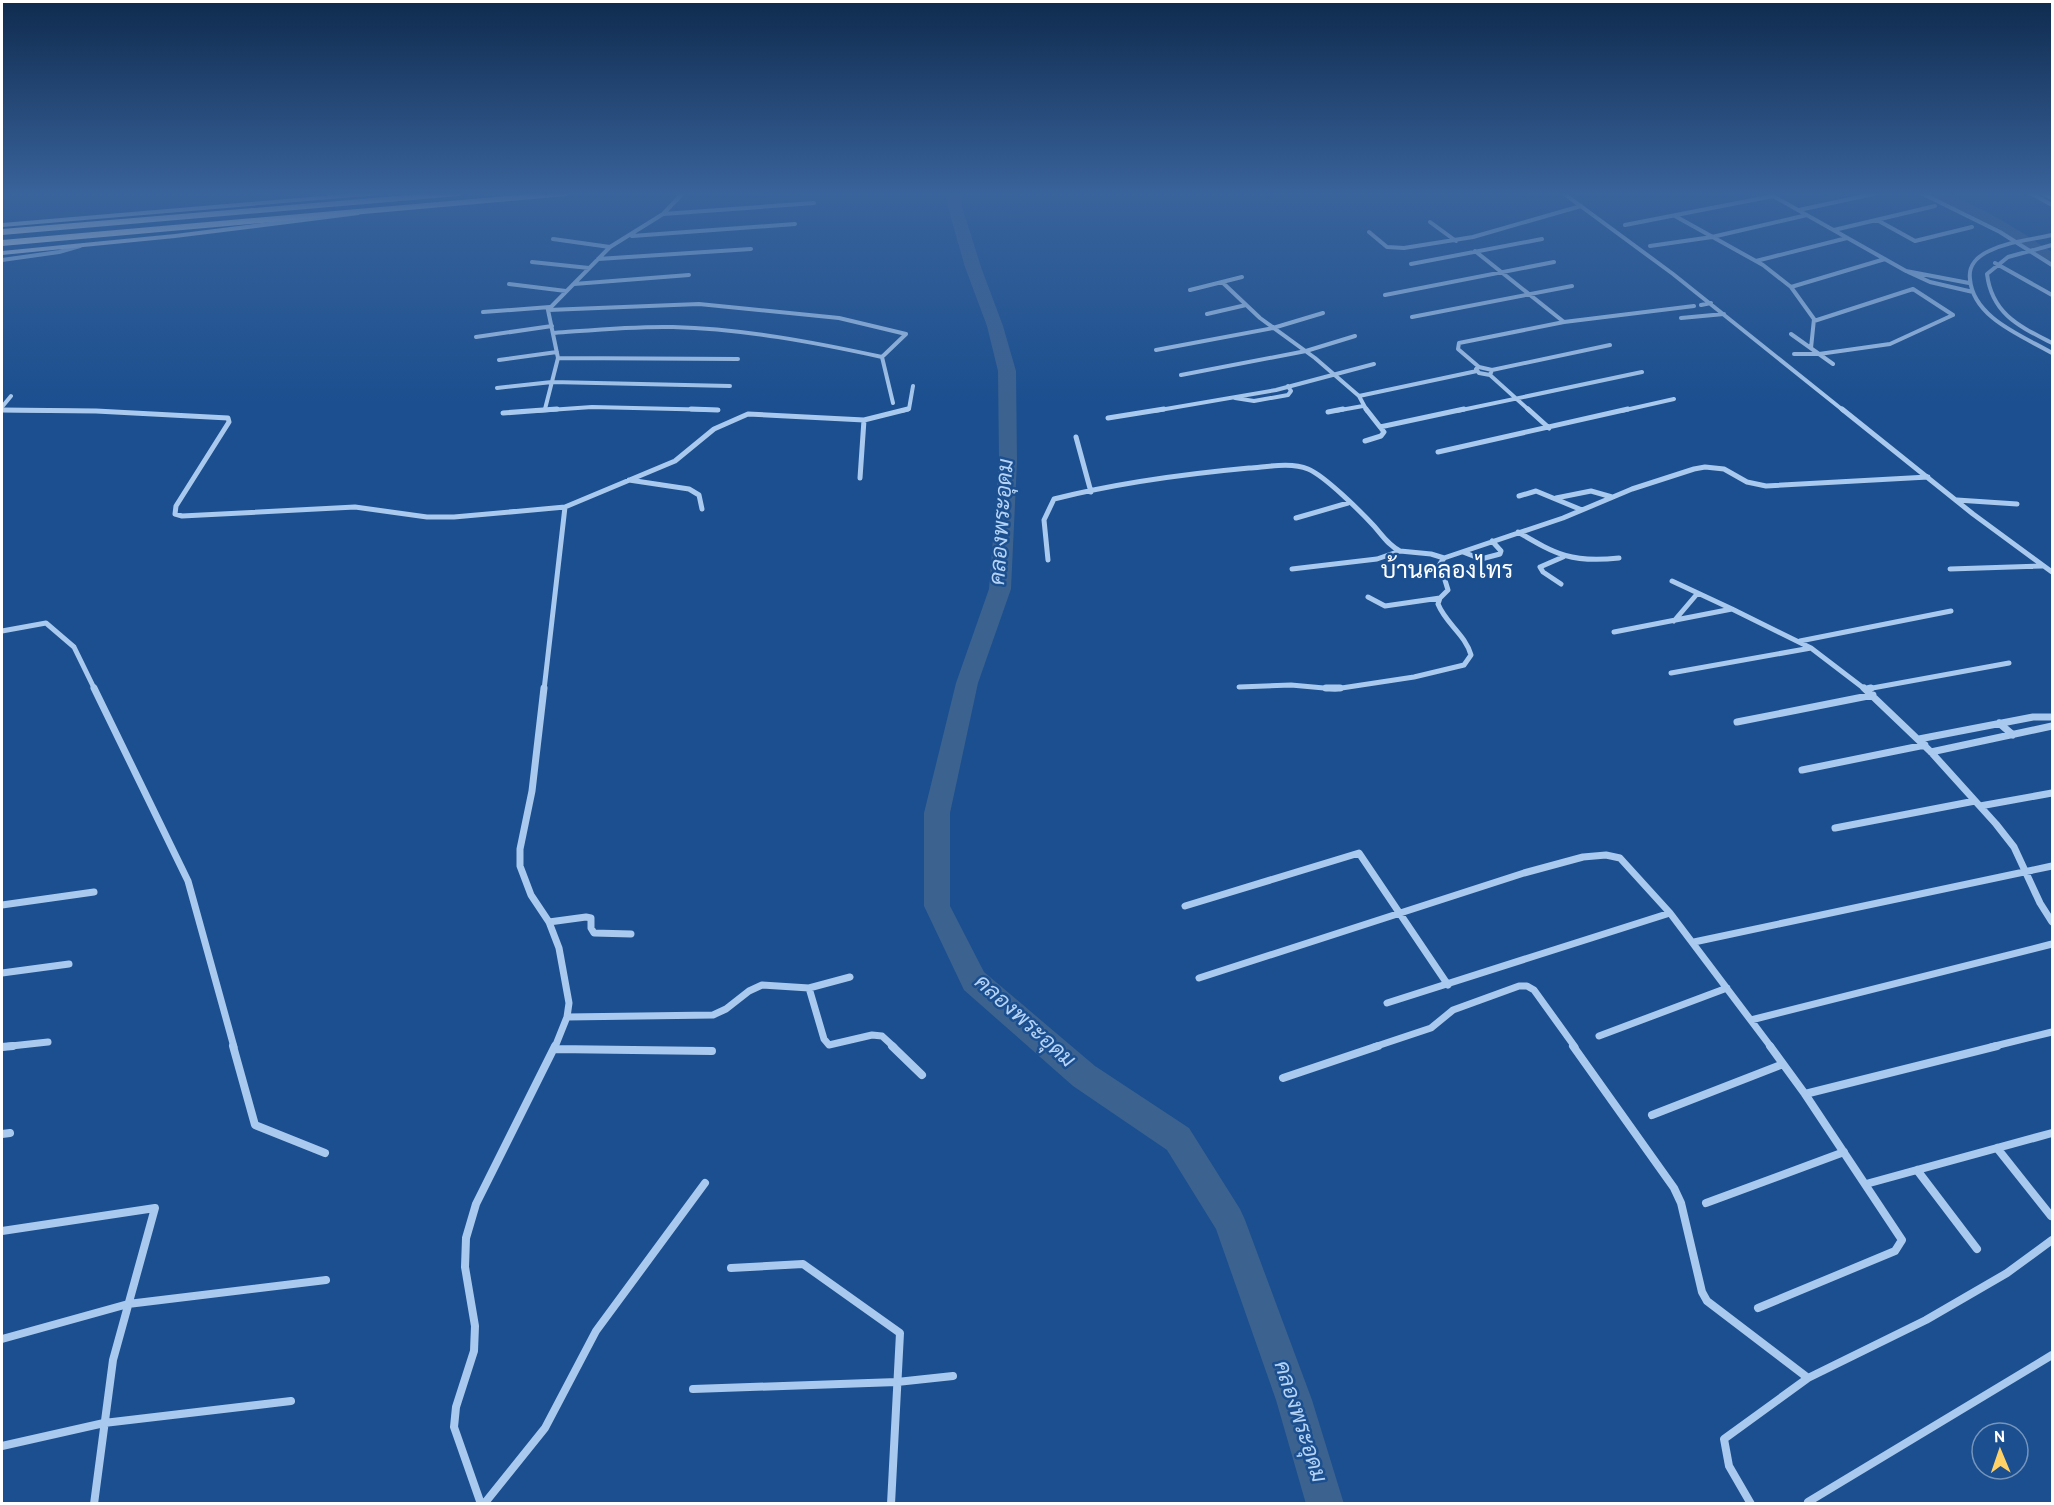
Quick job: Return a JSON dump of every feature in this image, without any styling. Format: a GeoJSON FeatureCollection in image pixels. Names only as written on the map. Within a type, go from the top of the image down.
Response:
{"type":"FeatureCollection","features":[{"type":"Feature","properties":{"kind":"street"},"geometry":{"type":"LineString","coordinates":[[544,263],[589,268]]}},
{"type":"Feature","properties":{"kind":"street"},"geometry":{"type":"LineString","coordinates":[[549,308],[594,263]]}},
{"type":"Feature","properties":{"kind":"street"},"geometry":{"type":"LineString","coordinates":[[1411,264],[1415,263]]}},
{"type":"Feature","properties":{"kind":"street"},"geometry":{"type":"LineString","coordinates":[[1490,263],[1564,322]]}},
{"type":"Feature","properties":{"kind":"street"},"geometry":{"type":"LineString","coordinates":[[1385,295],[1547,263]]}},
{"type":"Feature","properties":{"kind":"street"},"geometry":{"type":"LineString","coordinates":[[1658,263],[1711,303],[1957,500],[2052,572]]}},
{"type":"Feature","properties":{"kind":"street"},"geometry":{"type":"LineString","coordinates":[[1758,263],[1791,286],[1814,321],[1811,348]]}},
{"type":"Feature","properties":{"kind":"street"},"geometry":{"type":"LineString","coordinates":[[1791,286],[1870,263]]}},
{"type":"Feature","properties":{"kind":"street"},"geometry":{"type":"LineString","coordinates":[[1892,263],[1918,279],[1973,292]]}},
{"type":"Feature","properties":{"kind":"street"},"geometry":{"type":"LineString","coordinates":[[1972,263],[1968,273],[1969,283],[1990,316],[2052,352]]}},
{"type":"Feature","properties":{"kind":"street"},"geometry":{"type":"LineString","coordinates":[[1994,263],[1986,274],[1992,299],[2004,314],[2052,343]]}},
{"type":"Feature","properties":{"kind":"street"},"geometry":{"type":"LineString","coordinates":[[1997,263],[2052,295]]}},
{"type":"Feature","properties":{"kind":"street"},"geometry":{"type":"LineString","coordinates":[[1906,271],[1969,283]]}},
{"type":"Feature","properties":{"kind":"street"},"geometry":{"type":"LineString","coordinates":[[573,284],[689,275]]}},
{"type":"Feature","properties":{"kind":"street"},"geometry":{"type":"LineString","coordinates":[[1190,290],[1242,277]]}},
{"type":"Feature","properties":{"kind":"street"},"geometry":{"type":"LineString","coordinates":[[1222,282],[1273,328],[1306,351],[1359,396],[1363,406],[1380,427],[1383,435],[1365,441]]}},
{"type":"Feature","properties":{"kind":"street"},"geometry":{"type":"LineString","coordinates":[[509,284],[567,291]]}},
{"type":"Feature","properties":{"kind":"street"},"geometry":{"type":"LineString","coordinates":[[1413,317],[1572,286]]}},
{"type":"Feature","properties":{"kind":"street"},"geometry":{"type":"LineString","coordinates":[[1794,354],[1819,354],[1890,344],[1953,315],[1913,289],[1814,321]]}},
{"type":"Feature","properties":{"kind":"street"},"geometry":{"type":"LineString","coordinates":[[483,312],[699,303],[839,318],[906,334],[882,357]]}},
{"type":"Feature","properties":{"kind":"street"},"geometry":{"type":"LineString","coordinates":[[1701,305],[1711,303]]}},
{"type":"Feature","properties":{"kind":"street"},"geometry":{"type":"LineString","coordinates":[[1207,314],[1246,305]]}},
{"type":"Feature","properties":{"kind":"street"},"geometry":{"type":"LineString","coordinates":[[1549,428],[1516,399],[1491,372],[1478,369],[1457,345],[1616,313],[1694,306]]}},
{"type":"Feature","properties":{"kind":"street"},"geometry":{"type":"LineString","coordinates":[[545,409],[558,358],[549,308]]}},
{"type":"Feature","properties":{"kind":"street"},"geometry":{"type":"LineString","coordinates":[[1156,350],[1273,328],[1323,313]]}},
{"type":"Feature","properties":{"kind":"street"},"geometry":{"type":"LineString","coordinates":[[1681,318],[1724,314]]}},
{"type":"Feature","properties":{"kind":"street"},"geometry":{"type":"LineString","coordinates":[[476,337],[552,326]]}},
{"type":"Feature","properties":{"kind":"street"},"geometry":{"type":"LineString","coordinates":[[554,333],[690,327],[753,333],[882,357]]}},
{"type":"Feature","properties":{"kind":"street"},"geometry":{"type":"LineString","coordinates":[[1791,334],[1833,364]]}},
{"type":"Feature","properties":{"kind":"street"},"geometry":{"type":"LineString","coordinates":[[1181,375],[1306,351],[1354,336]]}},
{"type":"Feature","properties":{"kind":"street"},"geometry":{"type":"LineString","coordinates":[[1359,396],[1478,369],[1491,372],[1610,345]]}},
{"type":"Feature","properties":{"kind":"street"},"geometry":{"type":"LineString","coordinates":[[498,360],[557,352]]}},
{"type":"Feature","properties":{"kind":"street"},"geometry":{"type":"LineString","coordinates":[[882,357],[893,403]]}},
{"type":"Feature","properties":{"kind":"street"},"geometry":{"type":"LineString","coordinates":[[558,358],[738,359]]}},
{"type":"Feature","properties":{"kind":"street"},"geometry":{"type":"LineString","coordinates":[[1108,418],[1288,386],[1337,376],[1374,364]]}},
{"type":"Feature","properties":{"kind":"street"},"geometry":{"type":"LineString","coordinates":[[1380,427],[1642,372]]}},
{"type":"Feature","properties":{"kind":"street"},"geometry":{"type":"LineString","coordinates":[[497,388],[552,382],[730,386]]}},
{"type":"Feature","properties":{"kind":"street"},"geometry":{"type":"LineString","coordinates":[[2,409],[228,418],[229,422],[176,506],[175,513],[182,516],[355,507],[427,517],[454,517],[565,507],[675,461],[714,429],[742,415],[766,414],[818,419],[864,420],[909,410],[913,386]]}},
{"type":"Feature","properties":{"kind":"street"},"geometry":{"type":"LineString","coordinates":[[1232,397],[1246,401],[1264,400],[1288,395],[1291,391],[1288,386]]}},
{"type":"Feature","properties":{"kind":"street"},"geometry":{"type":"LineString","coordinates":[[2,409],[11,396]]}},
{"type":"Feature","properties":{"kind":"street"},"geometry":{"type":"LineString","coordinates":[[1438,452],[1674,399]]}},
{"type":"Feature","properties":{"kind":"street"},"geometry":{"type":"LineString","coordinates":[[1328,412],[1363,406]]}},
{"type":"Feature","properties":{"kind":"street"},"geometry":{"type":"LineString","coordinates":[[503,413],[592,407],[718,410]]}},
{"type":"Feature","properties":{"kind":"street"},"geometry":{"type":"LineString","coordinates":[[860,478],[864,420]]}},
{"type":"Feature","properties":{"kind":"street"},"geometry":{"type":"LineString","coordinates":[[1076,437],[1091,492]]}},
{"type":"Feature","properties":{"kind":"street"},"geometry":{"type":"LineString","coordinates":[[1048,560],[1043,537],[1049,505],[1060,497],[1217,471],[1293,465],[1308,468],[1373,526],[1388,544],[1400,551]]}},
{"type":"Feature","properties":{"kind":"street"},"geometry":{"type":"LineString","coordinates":[[1292,568],[1377,559],[1400,551],[1431,554],[1444,558],[1563,518],[1612,497],[1705,467],[1724,469],[1752,484],[1766,486],[1928,477]]}},
{"type":"Feature","properties":{"kind":"street"},"geometry":{"type":"LineString","coordinates":[[628,479],[689,489],[699,495],[702,509]]}},
{"type":"Feature","properties":{"kind":"street"},"geometry":{"type":"LineString","coordinates":[[1555,498],[1591,490],[1601,491],[1612,497]]}},
{"type":"Feature","properties":{"kind":"street"},"geometry":{"type":"LineString","coordinates":[[1519,496],[1536,491],[1582,510]]}},
{"type":"Feature","properties":{"kind":"street"},"geometry":{"type":"LineString","coordinates":[[1957,500],[2017,504]]}},
{"type":"Feature","properties":{"kind":"street"},"geometry":{"type":"LineString","coordinates":[[1296,518],[1348,503]]}},
{"type":"Feature","properties":{"kind":"street"},"geometry":{"type":"LineString","coordinates":[[565,507],[532,791],[520,849],[520,866],[525,880],[549,922],[559,948],[569,1003],[567,1017],[554,1049],[476,1204],[466,1238],[465,1267],[476,1326],[474,1351],[456,1407],[454,1427],[474,1487],[483,1503],[545,1428],[596,1331],[705,1183]]}},
{"type":"Feature","properties":{"kind":"street"},"geometry":{"type":"LineString","coordinates":[[1518,532],[1563,557],[1586,562],[1619,558]]}},
{"type":"Feature","properties":{"kind":"street"},"geometry":{"type":"LineString","coordinates":[[1462,552],[1474,558],[1488,559],[1500,554],[1501,550],[1492,541]]}},
{"type":"Feature","properties":{"kind":"street"},"geometry":{"type":"LineString","coordinates":[[1561,584],[1540,567],[1563,557]]}},
{"type":"Feature","properties":{"kind":"street"},"geometry":{"type":"LineString","coordinates":[[1368,597],[1385,606],[1440,598],[1448,590],[1440,564],[1444,558]]}},
{"type":"Feature","properties":{"kind":"street"},"geometry":{"type":"LineString","coordinates":[[1950,569],[2043,566]]}},
{"type":"Feature","properties":{"kind":"street"},"geometry":{"type":"LineString","coordinates":[[1672,581],[1800,641],[1874,695],[1925,745],[2014,848],[2024,872],[2052,922]]}},
{"type":"Feature","properties":{"kind":"street"},"geometry":{"type":"LineString","coordinates":[[1674,621],[1697,594]]}},
{"type":"Feature","properties":{"kind":"street"},"geometry":{"type":"LineString","coordinates":[[1239,687],[1290,684],[1335,689],[1414,677],[1464,665],[1470,660],[1470,651],[1440,609],[1440,598]]}},
{"type":"Feature","properties":{"kind":"street"},"geometry":{"type":"LineString","coordinates":[[1614,632],[1732,609]]}},
{"type":"Feature","properties":{"kind":"street"},"geometry":{"type":"LineString","coordinates":[[1800,641],[1951,611]]}},
{"type":"Feature","properties":{"kind":"street"},"geometry":{"type":"LineString","coordinates":[[2,631],[46,623],[74,647],[188,881],[255,1125],[325,1153]]}},
{"type":"Feature","properties":{"kind":"street"},"geometry":{"type":"LineString","coordinates":[[1671,673],[1811,648]]}},
{"type":"Feature","properties":{"kind":"street"},"geometry":{"type":"LineString","coordinates":[[1867,689],[2009,663]]}},
{"type":"Feature","properties":{"kind":"street"},"geometry":{"type":"LineString","coordinates":[[1737,722],[1874,695]]}},
{"type":"Feature","properties":{"kind":"street"},"geometry":{"type":"LineString","coordinates":[[1919,739],[2033,717],[2052,717]]}},
{"type":"Feature","properties":{"kind":"street"},"geometry":{"type":"LineString","coordinates":[[1999,723],[2013,735]]}},
{"type":"Feature","properties":{"kind":"street"},"geometry":{"type":"LineString","coordinates":[[1931,752],[2052,726]]}},
{"type":"Feature","properties":{"kind":"street"},"geometry":{"type":"LineString","coordinates":[[1802,770],[1925,745]]}},
{"type":"Feature","properties":{"kind":"street"},"geometry":{"type":"LineString","coordinates":[[1835,828],[2052,792]]}},
{"type":"Feature","properties":{"kind":"street"},"geometry":{"type":"LineString","coordinates":[[1185,906],[1359,853],[1448,985]]}},
{"type":"Feature","properties":{"kind":"street"},"geometry":{"type":"LineString","coordinates":[[1199,978],[1524,873],[1583,857],[1606,855],[1620,858],[1694,942],[1805,1094],[1902,1240],[1895,1251],[1758,1308]]}},
{"type":"Feature","properties":{"kind":"street"},"geometry":{"type":"LineString","coordinates":[[1694,942],[2052,866]]}},
{"type":"Feature","properties":{"kind":"street"},"geometry":{"type":"LineString","coordinates":[[2,904],[94,892]]}},
{"type":"Feature","properties":{"kind":"street"},"geometry":{"type":"LineString","coordinates":[[1387,1003],[1670,913]]}},
{"type":"Feature","properties":{"kind":"street"},"geometry":{"type":"LineString","coordinates":[[549,922],[585,917],[591,918],[591,928],[594,933],[631,934]]}},
{"type":"Feature","properties":{"kind":"street"},"geometry":{"type":"LineString","coordinates":[[1751,1020],[2052,944]]}},
{"type":"Feature","properties":{"kind":"street"},"geometry":{"type":"LineString","coordinates":[[2,973],[69,964]]}},
{"type":"Feature","properties":{"kind":"street"},"geometry":{"type":"LineString","coordinates":[[567,1017],[713,1015],[727,1009],[762,985],[809,988],[850,976]]}},
{"type":"Feature","properties":{"kind":"street"},"geometry":{"type":"LineString","coordinates":[[1283,1078],[1431,1028],[1452,1010],[1505,990],[1527,986],[1534,990],[1674,1188],[1681,1203],[1701,1292],[1707,1301],[1808,1378]]}},
{"type":"Feature","properties":{"kind":"street"},"geometry":{"type":"LineString","coordinates":[[809,988],[824,1039],[830,1045],[872,1035],[882,1036],[922,1075]]}},
{"type":"Feature","properties":{"kind":"street"},"geometry":{"type":"LineString","coordinates":[[1599,1036],[1727,988]]}},
{"type":"Feature","properties":{"kind":"street"},"geometry":{"type":"LineString","coordinates":[[1805,1094],[2052,1032]]}},
{"type":"Feature","properties":{"kind":"street"},"geometry":{"type":"LineString","coordinates":[[2,1047],[48,1042]]}},
{"type":"Feature","properties":{"kind":"street"},"geometry":{"type":"LineString","coordinates":[[554,1049],[712,1051]]}},
{"type":"Feature","properties":{"kind":"street"},"geometry":{"type":"LineString","coordinates":[[1652,1115],[1783,1064]]}},
{"type":"Feature","properties":{"kind":"street"},"geometry":{"type":"LineString","coordinates":[[1866,1184],[2052,1133]]}},
{"type":"Feature","properties":{"kind":"street"},"geometry":{"type":"LineString","coordinates":[[1997,1148],[2051,1216]]}},
{"type":"Feature","properties":{"kind":"street"},"geometry":{"type":"LineString","coordinates":[[1706,1203],[1844,1152]]}},
{"type":"Feature","properties":{"kind":"street"},"geometry":{"type":"LineString","coordinates":[[1917,1170],[1977,1249]]}},
{"type":"Feature","properties":{"kind":"street"},"geometry":{"type":"LineString","coordinates":[[2,1231],[155,1208],[112,1360],[94,1503]]}},
{"type":"Feature","properties":{"kind":"street"},"geometry":{"type":"LineString","coordinates":[[1751,1503],[1723,1455],[1724,1439],[1808,1378],[1926,1320],[2007,1273],[2052,1240]]}},
{"type":"Feature","properties":{"kind":"street"},"geometry":{"type":"LineString","coordinates":[[731,1268],[802,1264],[900,1333],[891,1503]]}},
{"type":"Feature","properties":{"kind":"street"},"geometry":{"type":"LineString","coordinates":[[2,1339],[128,1305],[326,1280]]}},
{"type":"Feature","properties":{"kind":"street"},"geometry":{"type":"LineString","coordinates":[[1809,1502],[2052,1355]]}},
{"type":"Feature","properties":{"kind":"street"},"geometry":{"type":"LineString","coordinates":[[693,1389],[897,1382],[953,1377]]}},
{"type":"Feature","properties":{"kind":"street"},"geometry":{"type":"LineString","coordinates":[[2,1446],[104,1423],[291,1401]]}},
{"type":"Feature","properties":{"kind":"waterway","name":"คลองพระอุดม"},"geometry":{"type":"LineString","coordinates":[[972,263],[995,326],[1007,371],[1008,462],[1000,589],[967,683],[937,813],[937,906],[974,981],[1084,1076],[1178,1139],[1229,1220],[1294,1400],[1325,1504]]}},
{"type":"Feature","properties":{"kind":"district","name":"บ้านคลองไทร"},"geometry":{"type":"Point","coordinates":[1447,572]}}]}
